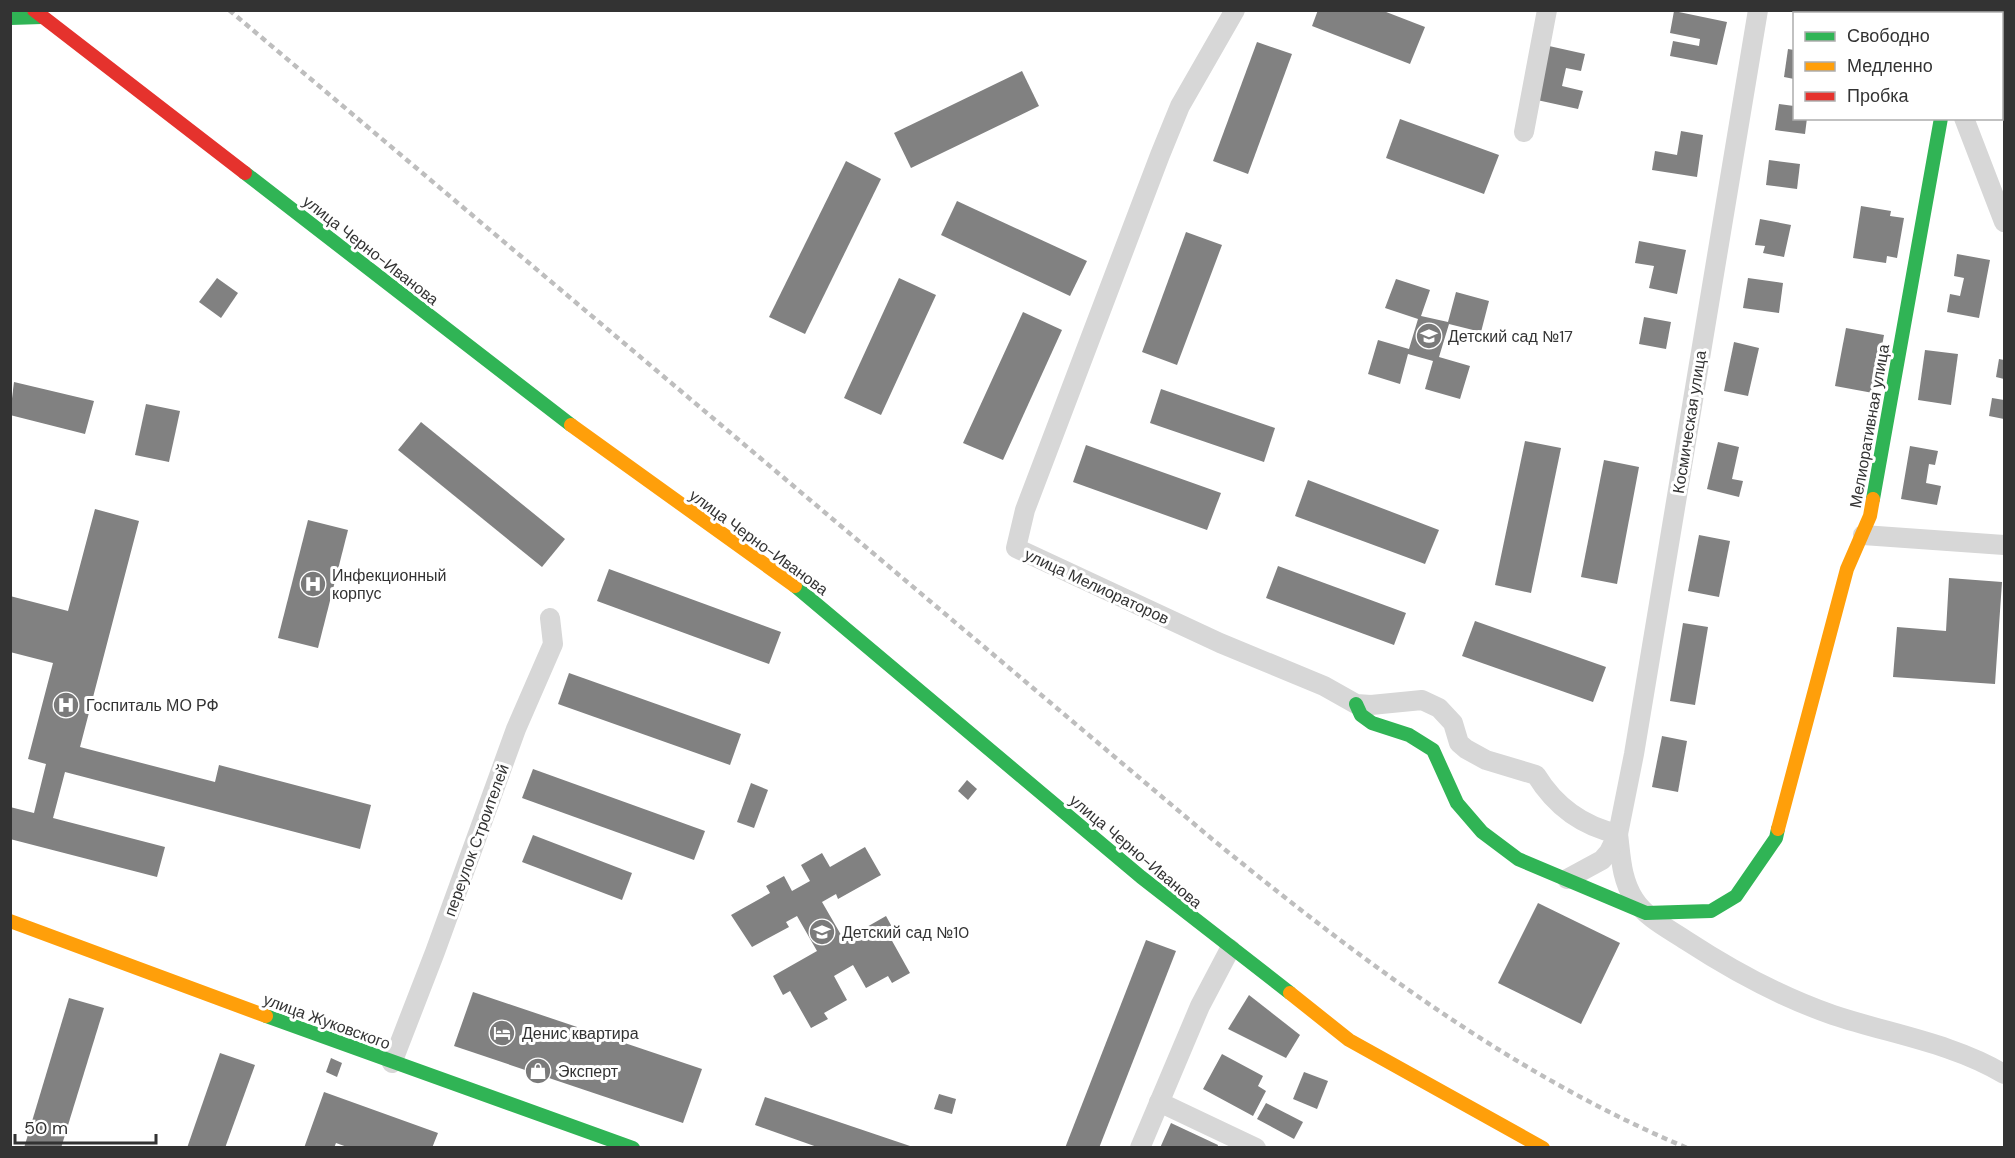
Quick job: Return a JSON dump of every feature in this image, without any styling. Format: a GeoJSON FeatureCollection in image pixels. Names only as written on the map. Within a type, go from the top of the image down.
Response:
{"type":"FeatureCollection","features":[{"type":"Feature","properties":{"kind":"street","name":"улица Мелиораторов"},"geometry":{"type":"LineString","coordinates":[[1235,10],[1180,106],[1025,510],[1016,548],[1220,643],[1324,686],[1356,704]]}},
{"type":"Feature","properties":{"kind":"street"},"geometry":{"type":"LineString","coordinates":[[1524,132],[1547,10]]}},
{"type":"Feature","properties":{"kind":"street","name":"Космическая улица"},"geometry":{"type":"LineString","coordinates":[[1618,834],[1634,753],[1758,10]]}},
{"type":"Feature","properties":{"kind":"street","name":"улица Черно-Иванова"},"geometry":{"type":"LineString","coordinates":[[10,18],[38,14],[604,451],[783,576],[1141,878],[1349,1040],[1543,1148]]}},
{"type":"Feature","properties":{"kind":"street","name":"Мелиоративная улица"},"geometry":{"type":"LineString","coordinates":[[1646,913],[1711,911],[1723,905],[1736,896],[1776,838],[1846,569],[1870,516],[1941,120]]}},
{"type":"Feature","properties":{"kind":"street"},"geometry":{"type":"LineString","coordinates":[[1965,120],[2004,222]]}},
{"type":"Feature","properties":{"kind":"street"},"geometry":{"type":"LineString","coordinates":[[1863,535],[2004,545]]}},
{"type":"Feature","properties":{"kind":"street","name":"переулок Строителей"},"geometry":{"type":"LineString","coordinates":[[392,1063],[516,729],[553,644],[550,618]]}},
{"type":"Feature","properties":{"kind":"street"},"geometry":{"type":"LineString","coordinates":[[1618,834],[1601,830],[1561,807],[1547,793],[1536,775],[1486,760],[1466,749],[1459,743],[1453,723],[1439,708],[1422,700],[1356,704],[1361,715],[1372,723],[1409,735],[1432,750],[1457,803],[1482,832],[1518,859],[1646,913],[1751,980],[1833,1014],[1928,1041],[2004,1074]]}},
{"type":"Feature","properties":{"kind":"street"},"geometry":{"type":"LineString","coordinates":[[1567,879],[1602,860],[1618,834]]}},
{"type":"Feature","properties":{"kind":"street"},"geometry":{"type":"LineString","coordinates":[[1618,834],[1625,881],[1635,901],[1646,913]]}},
{"type":"Feature","properties":{"kind":"street","name":"улица Жуковского"},"geometry":{"type":"LineString","coordinates":[[10,921],[392,1063],[633,1148]]}},
{"type":"Feature","properties":{"kind":"street"},"geometry":{"type":"LineString","coordinates":[[1140,1148],[1200,1006],[1230,949]]}},
{"type":"Feature","properties":{"kind":"street"},"geometry":{"type":"LineString","coordinates":[[1159,1102],[1256,1148]]}},
{"type":"Feature","properties":{"kind":"building"},"geometry":{"type":"Polygon","coordinates":[[[1318,10],[1381,10],[1425,27],[1410,64],[1312,26],[1318,10]]]}},
{"type":"Feature","properties":{"kind":"building"},"geometry":{"type":"Polygon","coordinates":[[[1674,11],[1727,22],[1717,65],[1670,56],[1673,41],[1699,46],[1700,39],[1670,33],[1674,11]]]}},
{"type":"Feature","properties":{"kind":"building"},"geometry":{"type":"Polygon","coordinates":[[[1257,42],[1292,54],[1248,174],[1213,161],[1257,42]]]}},
{"type":"Feature","properties":{"kind":"building"},"geometry":{"type":"Polygon","coordinates":[[[1549,46],[1585,54],[1581,71],[1566,68],[1562,86],[1583,91],[1578,109],[1537,100],[1549,46]]]}},
{"type":"Feature","properties":{"kind":"building"},"geometry":{"type":"Polygon","coordinates":[[[1788,49],[1793,50],[1793,79],[1784,77],[1788,49]]]}},
{"type":"Feature","properties":{"kind":"building"},"geometry":{"type":"Polygon","coordinates":[[[1022,71],[1039,106],[911,168],[894,133],[1022,71]]]}},
{"type":"Feature","properties":{"kind":"building"},"geometry":{"type":"Polygon","coordinates":[[[1779,104],[1793,106],[1793,120],[1807,120],[1805,134],[1775,130],[1779,104]]]}},
{"type":"Feature","properties":{"kind":"building"},"geometry":{"type":"Polygon","coordinates":[[[1400,119],[1499,155],[1484,194],[1386,158],[1400,119]]]}},
{"type":"Feature","properties":{"kind":"building"},"geometry":{"type":"Polygon","coordinates":[[[1681,131],[1703,135],[1697,177],[1652,170],[1655,151],[1677,155],[1681,131]]]}},
{"type":"Feature","properties":{"kind":"building"},"geometry":{"type":"Polygon","coordinates":[[[1769,160],[1800,164],[1797,189],[1766,185],[1769,160]]]}},
{"type":"Feature","properties":{"kind":"building"},"geometry":{"type":"Polygon","coordinates":[[[846,161],[881,179],[805,334],[769,317],[846,161]]]}},
{"type":"Feature","properties":{"kind":"building"},"geometry":{"type":"Polygon","coordinates":[[[957,201],[1087,261],[1070,296],[941,235],[957,201]]]}},
{"type":"Feature","properties":{"kind":"building"},"geometry":{"type":"Polygon","coordinates":[[[1861,206],[1891,211],[1890,216],[1904,218],[1897,258],[1887,256],[1886,263],[1853,258],[1861,206]]]}},
{"type":"Feature","properties":{"kind":"building"},"geometry":{"type":"Polygon","coordinates":[[[1760,219],[1791,225],[1784,257],[1763,253],[1765,246],[1755,245],[1760,219]]]}},
{"type":"Feature","properties":{"kind":"building"},"geometry":{"type":"Polygon","coordinates":[[[1186,232],[1222,245],[1177,365],[1142,352],[1186,232]]]}},
{"type":"Feature","properties":{"kind":"building"},"geometry":{"type":"Polygon","coordinates":[[[1639,241],[1686,250],[1677,294],[1649,288],[1654,266],[1635,263],[1639,241]]]}},
{"type":"Feature","properties":{"kind":"building"},"geometry":{"type":"Polygon","coordinates":[[[1957,254],[1990,260],[1979,318],[1947,312],[1950,294],[1960,296],[1964,278],[1954,276],[1957,254]]]}},
{"type":"Feature","properties":{"kind":"building"},"geometry":{"type":"Polygon","coordinates":[[[217,278],[238,293],[221,318],[199,302],[217,278]]]}},
{"type":"Feature","properties":{"kind":"building"},"geometry":{"type":"Polygon","coordinates":[[[899,278],[936,295],[881,415],[844,398],[899,278]]]}},
{"type":"Feature","properties":{"kind":"building"},"geometry":{"type":"Polygon","coordinates":[[[1748,278],[1783,283],[1779,313],[1743,308],[1748,278]]]}},
{"type":"Feature","properties":{"kind":"building","name":"Детский сад №17"},"geometry":{"type":"Polygon","coordinates":[[[1396,279],[1430,290],[1421,316],[1448,322],[1456,292],[1489,301],[1481,332],[1449,324],[1439,357],[1470,366],[1460,399],[1425,389],[1433,361],[1408,354],[1400,384],[1368,374],[1378,340],[1409,349],[1418,319],[1385,308],[1396,279]]]}},
{"type":"Feature","properties":{"kind":"building"},"geometry":{"type":"Polygon","coordinates":[[[1023,312],[1062,330],[1003,460],[963,443],[1023,312]]]}},
{"type":"Feature","properties":{"kind":"building"},"geometry":{"type":"Polygon","coordinates":[[[1644,317],[1671,322],[1666,349],[1639,344],[1644,317]]]}},
{"type":"Feature","properties":{"kind":"building"},"geometry":{"type":"Polygon","coordinates":[[[1846,328],[1884,335],[1873,393],[1835,386],[1846,328]]]}},
{"type":"Feature","properties":{"kind":"building"},"geometry":{"type":"Polygon","coordinates":[[[1734,342],[1759,348],[1748,396],[1724,391],[1734,342]]]}},
{"type":"Feature","properties":{"kind":"building"},"geometry":{"type":"Polygon","coordinates":[[[1925,350],[1958,354],[1951,405],[1918,400],[1925,350]]]}},
{"type":"Feature","properties":{"kind":"building"},"geometry":{"type":"Polygon","coordinates":[[[1999,359],[2004,360],[2004,379],[1996,377],[1999,359]]]}},
{"type":"Feature","properties":{"kind":"building"},"geometry":{"type":"Polygon","coordinates":[[[14,382],[94,401],[85,434],[10,415],[14,382]]]}},
{"type":"Feature","properties":{"kind":"building"},"geometry":{"type":"Polygon","coordinates":[[[1161,389],[1275,428],[1264,462],[1150,423],[1161,389]]]}},
{"type":"Feature","properties":{"kind":"building"},"geometry":{"type":"Polygon","coordinates":[[[1992,398],[2004,400],[2004,419],[1989,416],[1992,398]]]}},
{"type":"Feature","properties":{"kind":"building"},"geometry":{"type":"Polygon","coordinates":[[[146,404],[180,411],[169,462],[135,455],[146,404]]]}},
{"type":"Feature","properties":{"kind":"building"},"geometry":{"type":"Polygon","coordinates":[[[421,422],[565,539],[542,567],[398,450],[421,422]]]}},
{"type":"Feature","properties":{"kind":"building"},"geometry":{"type":"Polygon","coordinates":[[[1525,441],[1561,448],[1531,593],[1495,585],[1525,441]]]}},
{"type":"Feature","properties":{"kind":"building"},"geometry":{"type":"Polygon","coordinates":[[[1718,442],[1739,447],[1732,479],[1743,481],[1739,497],[1707,489],[1718,442]]]}},
{"type":"Feature","properties":{"kind":"building"},"geometry":{"type":"Polygon","coordinates":[[[1086,445],[1221,493],[1207,530],[1073,482],[1086,445]]]}},
{"type":"Feature","properties":{"kind":"building"},"geometry":{"type":"Polygon","coordinates":[[[1910,446],[1938,451],[1935,465],[1929,464],[1926,483],[1941,486],[1937,505],[1901,499],[1910,446]]]}},
{"type":"Feature","properties":{"kind":"building"},"geometry":{"type":"Polygon","coordinates":[[[1604,460],[1639,467],[1617,584],[1581,577],[1604,460]]]}},
{"type":"Feature","properties":{"kind":"building"},"geometry":{"type":"Polygon","coordinates":[[[1308,480],[1439,530],[1425,564],[1295,516],[1308,480]]]}},
{"type":"Feature","properties":{"kind":"building","name":"Госпиталь МО РФ"},"geometry":{"type":"Polygon","coordinates":[[[95,509],[139,521],[80,747],[215,782],[219,765],[371,805],[360,849],[65,772],[53,818],[165,847],[157,877],[10,839],[10,807],[34,813],[46,764],[28,759],[53,663],[10,652],[10,596],[68,611],[95,509]]]}},
{"type":"Feature","properties":{"kind":"building","name":"Инфекционный корпус"},"geometry":{"type":"Polygon","coordinates":[[[308,520],[348,530],[318,648],[278,638],[308,520]]]}},
{"type":"Feature","properties":{"kind":"building"},"geometry":{"type":"Polygon","coordinates":[[[1699,535],[1730,541],[1719,597],[1688,591],[1699,535]]]}},
{"type":"Feature","properties":{"kind":"building"},"geometry":{"type":"Polygon","coordinates":[[[1278,566],[1406,613],[1394,645],[1266,598],[1278,566]]]}},
{"type":"Feature","properties":{"kind":"building"},"geometry":{"type":"Polygon","coordinates":[[[609,569],[781,632],[769,664],[597,601],[609,569]]]}},
{"type":"Feature","properties":{"kind":"building"},"geometry":{"type":"Polygon","coordinates":[[[1949,578],[2002,582],[1995,684],[1893,677],[1897,627],[1946,631],[1949,578]]]}},
{"type":"Feature","properties":{"kind":"building"},"geometry":{"type":"Polygon","coordinates":[[[1475,621],[1606,667],[1593,702],[1462,656],[1475,621]]]}},
{"type":"Feature","properties":{"kind":"building"},"geometry":{"type":"Polygon","coordinates":[[[1683,623],[1708,627],[1695,705],[1670,701],[1683,623]]]}},
{"type":"Feature","properties":{"kind":"building"},"geometry":{"type":"Polygon","coordinates":[[[569,673],[741,734],[730,765],[558,704],[569,673]]]}},
{"type":"Feature","properties":{"kind":"building"},"geometry":{"type":"Polygon","coordinates":[[[1662,736],[1687,741],[1678,792],[1652,787],[1662,736]]]}},
{"type":"Feature","properties":{"kind":"building"},"geometry":{"type":"Polygon","coordinates":[[[533,769],[705,831],[694,860],[522,798],[533,769]]]}},
{"type":"Feature","properties":{"kind":"building"},"geometry":{"type":"Polygon","coordinates":[[[967,780],[977,789],[968,800],[958,791],[967,780]]]}},
{"type":"Feature","properties":{"kind":"building"},"geometry":{"type":"Polygon","coordinates":[[[751,783],[768,790],[754,828],[737,822],[751,783]]]}},
{"type":"Feature","properties":{"kind":"building"},"geometry":{"type":"Polygon","coordinates":[[[533,835],[632,873],[622,900],[522,862],[533,835]]]}},
{"type":"Feature","properties":{"kind":"building"},"geometry":{"type":"Polygon","coordinates":[[[865,847],[881,875],[838,899],[836,894],[822,902],[844,940],[886,916],[897,936],[891,939],[910,973],[892,983],[888,976],[866,988],[853,965],[834,976],[847,1000],[824,1013],[828,1019],[811,1028],[790,991],[783,995],[773,976],[817,951],[797,916],[786,922],[789,927],[752,947],[731,915],[770,893],[766,886],[784,876],[792,891],[810,881],[801,865],[822,853],[830,867],[865,847]]]}},
{"type":"Feature","properties":{"kind":"building"},"geometry":{"type":"Polygon","coordinates":[[[1538,903],[1620,943],[1581,1024],[1498,983],[1538,903]]]}},
{"type":"Feature","properties":{"kind":"building"},"geometry":{"type":"Polygon","coordinates":[[[1146,940],[1176,951],[1099,1148],[1065,1148],[1146,940]]]}},
{"type":"Feature","properties":{"kind":"building"},"geometry":{"type":"Polygon","coordinates":[[[473,992],[702,1069],[683,1123],[454,1046],[473,992]]]}},
{"type":"Feature","properties":{"kind":"building"},"geometry":{"type":"Polygon","coordinates":[[[1249,995],[1300,1035],[1286,1058],[1228,1029],[1249,995]]]}},
{"type":"Feature","properties":{"kind":"building"},"geometry":{"type":"Polygon","coordinates":[[[69,998],[104,1008],[61,1148],[24,1148],[69,998]]]}},
{"type":"Feature","properties":{"kind":"building"},"geometry":{"type":"Polygon","coordinates":[[[220,1053],[255,1065],[225,1148],[187,1148],[220,1053]]]}},
{"type":"Feature","properties":{"kind":"building"},"geometry":{"type":"Polygon","coordinates":[[[1222,1054],[1263,1076],[1258,1086],[1266,1091],[1253,1116],[1203,1089],[1222,1054]]]}},
{"type":"Feature","properties":{"kind":"building"},"geometry":{"type":"Polygon","coordinates":[[[331,1058],[342,1063],[337,1077],[326,1072],[331,1058]]]}},
{"type":"Feature","properties":{"kind":"building"},"geometry":{"type":"Polygon","coordinates":[[[1304,1072],[1328,1081],[1317,1109],[1293,1099],[1304,1072]]]}},
{"type":"Feature","properties":{"kind":"building"},"geometry":{"type":"Polygon","coordinates":[[[324,1092],[438,1133],[432,1148],[350,1148],[336,1143],[334,1148],[304,1148],[324,1092]]]}},
{"type":"Feature","properties":{"kind":"building"},"geometry":{"type":"Polygon","coordinates":[[[939,1094],[956,1099],[952,1114],[934,1109],[939,1094]]]}},
{"type":"Feature","properties":{"kind":"building"},"geometry":{"type":"Polygon","coordinates":[[[765,1097],[913,1148],[820,1148],[755,1125],[765,1097]]]}},
{"type":"Feature","properties":{"kind":"building"},"geometry":{"type":"Polygon","coordinates":[[[1266,1103],[1303,1122],[1294,1139],[1257,1119],[1266,1103]]]}},
{"type":"Feature","properties":{"kind":"building"},"geometry":{"type":"Polygon","coordinates":[[[1171,1123],[1218,1145],[1217,1148],[1160,1148],[1171,1123]]]}},
{"type":"Feature","properties":{"kind":"railway"},"geometry":{"type":"LineString","coordinates":[[229,10],[1212,839],[1323,927],[1380,970],[1498,1049],[1559,1085],[1687,1148]]}},
{"type":"Feature","properties":{"kind":"traffic: fast"},"geometry":{"type":"LineString","coordinates":[[10,18],[42,17]]}},
{"type":"Feature","properties":{"kind":"traffic: fast"},"geometry":{"type":"LineString","coordinates":[[1873,499],[1941,120]]}},
{"type":"Feature","properties":{"kind":"traffic: fast"},"geometry":{"type":"LineString","coordinates":[[245,173],[571,425]]}},
{"type":"Feature","properties":{"kind":"traffic: fast"},"geometry":{"type":"LineString","coordinates":[[795,586],[1141,877],[1290,993]]}},
{"type":"Feature","properties":{"kind":"traffic: fast"},"geometry":{"type":"LineString","coordinates":[[1356,704],[1361,715],[1372,723],[1409,735],[1433,750],[1457,803],[1482,832],[1518,859],[1646,913],[1711,911],[1736,896],[1776,838],[1778,829]]}},
{"type":"Feature","properties":{"kind":"traffic: fast"},"geometry":{"type":"LineString","coordinates":[[266,1016],[633,1148]]}},
{"type":"Feature","properties":{"kind":"traffic: slow"},"geometry":{"type":"LineString","coordinates":[[571,425],[795,586]]}},
{"type":"Feature","properties":{"kind":"traffic: slow"},"geometry":{"type":"LineString","coordinates":[[1778,829],[1847,569],[1870,516],[1873,499]]}},
{"type":"Feature","properties":{"kind":"traffic: slow"},"geometry":{"type":"LineString","coordinates":[[10,921],[266,1016]]}},
{"type":"Feature","properties":{"kind":"traffic: slow"},"geometry":{"type":"LineString","coordinates":[[1290,993],[1349,1040],[1543,1148]]}},
{"type":"Feature","properties":{"kind":"traffic: jam"},"geometry":{"type":"LineString","coordinates":[[34,10],[245,173]]}},
{"type":"Feature","properties":{"kind":"place","name":"Детский сад №17"},"geometry":{"type":"Point","coordinates":[1429,336]}},
{"type":"Feature","properties":{"kind":"place","name":"Инфекционный корпус"},"geometry":{"type":"Point","coordinates":[313,584]}},
{"type":"Feature","properties":{"kind":"place","name":"Госпиталь МО РФ"},"geometry":{"type":"Point","coordinates":[66,705]}},
{"type":"Feature","properties":{"kind":"place","name":"Детский сад №10"},"geometry":{"type":"Point","coordinates":[822,932]}},
{"type":"Feature","properties":{"kind":"place","name":"Денис квартира"},"geometry":{"type":"Point","coordinates":[502,1033]}},
{"type":"Feature","properties":{"kind":"place","name":"Эксперт"},"geometry":{"type":"Point","coordinates":[538,1071]}}]}
